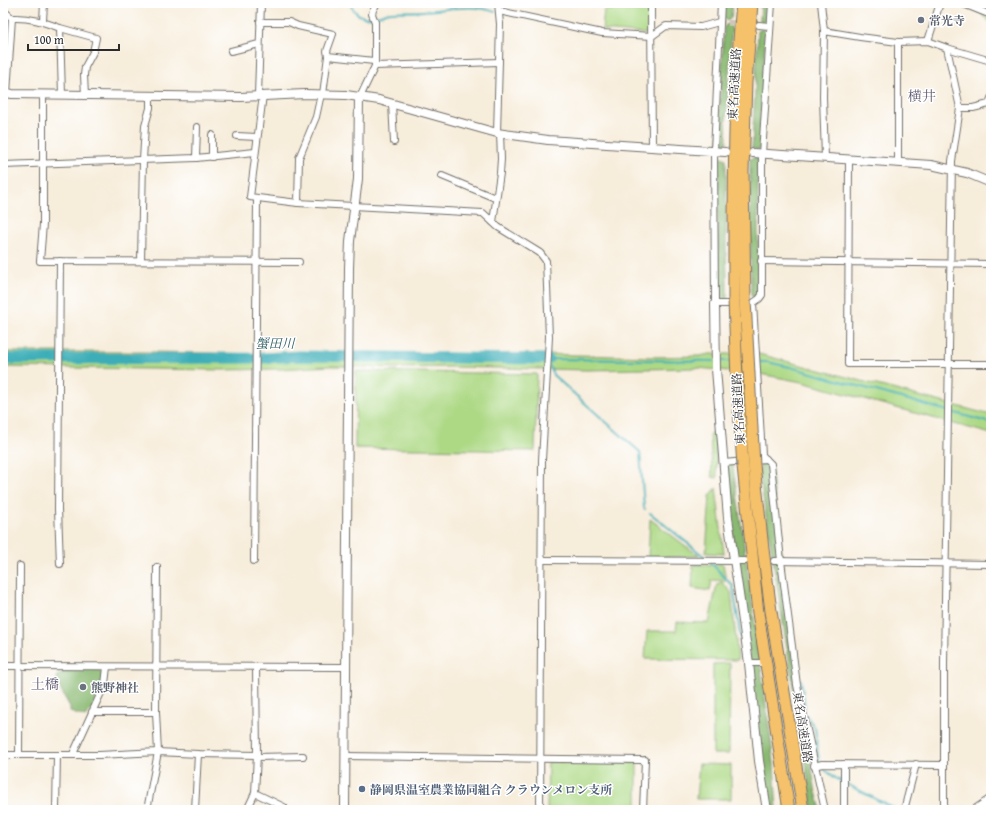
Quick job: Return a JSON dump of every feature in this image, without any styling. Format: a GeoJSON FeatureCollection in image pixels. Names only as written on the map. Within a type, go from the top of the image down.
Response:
{"type":"FeatureCollection","features":[{"type":"Feature","properties":{"kind":"highway","name":"東名高速道路"},"geometry":{"type":"LineString","coordinates":[[742,3],[738,51],[734,171],[754,465],[763,549],[803,810]]}},
{"type":"Feature","properties":{"kind":"highway","name":"東名高速道路"},"geometry":{"type":"LineString","coordinates":[[752,3],[746,82],[743,171],[744,301],[737,380],[743,466],[758,613],[789,810]]}},
{"type":"Feature","properties":{"kind":"highway"},"geometry":{"type":"LineString","coordinates":[[785,699],[808,810]]}},
{"type":"Feature","properties":{"kind":"street"},"geometry":{"type":"LineString","coordinates":[[43,21],[44,3]]}},
{"type":"Feature","properties":{"kind":"street"},"geometry":{"type":"LineString","coordinates":[[261,3],[259,44],[261,95],[250,197],[298,203],[483,213],[498,227],[540,254],[546,261],[549,337],[542,460],[540,810]]}},
{"type":"Feature","properties":{"kind":"street"},"geometry":{"type":"LineString","coordinates":[[344,810],[350,241],[358,179],[360,97],[374,63],[375,22],[372,14],[377,3]]}},
{"type":"Feature","properties":{"kind":"street"},"geometry":{"type":"LineString","coordinates":[[492,222],[501,159],[498,133],[500,24],[498,3]]}},
{"type":"Feature","properties":{"kind":"street"},"geometry":{"type":"LineString","coordinates":[[721,3],[714,151],[716,369],[728,518],[749,663],[759,761],[767,810]]}},
{"type":"Feature","properties":{"kind":"street"},"geometry":{"type":"LineString","coordinates":[[715,304],[759,299],[762,295],[762,154],[772,3]]}},
{"type":"Feature","properties":{"kind":"street"},"geometry":{"type":"LineString","coordinates":[[821,3],[824,31],[823,97],[825,158]]}},
{"type":"Feature","properties":{"kind":"street"},"geometry":{"type":"LineString","coordinates":[[928,41],[940,3]]}},
{"type":"Feature","properties":{"kind":"street"},"geometry":{"type":"LineString","coordinates":[[961,3],[991,15]]}},
{"type":"Feature","properties":{"kind":"street"},"geometry":{"type":"LineString","coordinates":[[986,3],[991,7]]}},
{"type":"Feature","properties":{"kind":"street"},"geometry":{"type":"LineString","coordinates":[[652,8],[652,147]]}},
{"type":"Feature","properties":{"kind":"street"},"geometry":{"type":"LineString","coordinates":[[3,10],[12,18],[20,17],[43,21],[60,28],[96,38],[93,52],[85,67],[85,96]]}},
{"type":"Feature","properties":{"kind":"street"},"geometry":{"type":"LineString","coordinates":[[499,11],[602,33],[652,36],[666,26],[701,27],[719,22]]}},
{"type":"Feature","properties":{"kind":"street"},"geometry":{"type":"LineString","coordinates":[[12,18],[5,93],[62,96],[241,97],[261,95],[322,94],[360,97],[392,103],[498,133],[548,140],[725,152]]}},
{"type":"Feature","properties":{"kind":"street"},"geometry":{"type":"LineString","coordinates":[[260,22],[289,22],[298,26],[333,34],[327,51],[328,56],[322,94],[316,117],[300,158],[298,203]]}},
{"type":"Feature","properties":{"kind":"street"},"geometry":{"type":"LineString","coordinates":[[759,25],[770,26]]}},
{"type":"Feature","properties":{"kind":"street"},"geometry":{"type":"LineString","coordinates":[[60,28],[62,96]]}},
{"type":"Feature","properties":{"kind":"street"},"geometry":{"type":"LineString","coordinates":[[824,31],[898,42],[928,41],[991,61]]}},
{"type":"Feature","properties":{"kind":"street"},"geometry":{"type":"LineString","coordinates":[[898,42],[898,162]]}},
{"type":"Feature","properties":{"kind":"street"},"geometry":{"type":"LineString","coordinates":[[231,51],[259,44]]}},
{"type":"Feature","properties":{"kind":"street"},"geometry":{"type":"LineString","coordinates":[[944,810],[952,169],[960,108],[947,48]]}},
{"type":"Feature","properties":{"kind":"street"},"geometry":{"type":"LineString","coordinates":[[328,56],[374,63],[499,62]]}},
{"type":"Feature","properties":{"kind":"street"},"geometry":{"type":"LineString","coordinates":[[43,94],[43,224],[40,261],[299,262]]}},
{"type":"Feature","properties":{"kind":"street"},"geometry":{"type":"LineString","coordinates":[[141,261],[143,160],[146,126],[150,108],[150,96]]}},
{"type":"Feature","properties":{"kind":"street"},"geometry":{"type":"LineString","coordinates":[[960,108],[973,108],[989,104],[991,98]]}},
{"type":"Feature","properties":{"kind":"street"},"geometry":{"type":"LineString","coordinates":[[392,103],[394,142]]}},
{"type":"Feature","properties":{"kind":"street"},"geometry":{"type":"LineString","coordinates":[[196,158],[198,127]]}},
{"type":"Feature","properties":{"kind":"street"},"geometry":{"type":"LineString","coordinates":[[212,135],[212,157]]}},
{"type":"Feature","properties":{"kind":"street"},"geometry":{"type":"LineString","coordinates":[[237,136],[257,137]]}},
{"type":"Feature","properties":{"kind":"street"},"geometry":{"type":"LineString","coordinates":[[3,165],[196,158],[255,152]]}},
{"type":"Feature","properties":{"kind":"street"},"geometry":{"type":"LineString","coordinates":[[752,153],[931,165],[952,169],[991,183]]}},
{"type":"Feature","properties":{"kind":"street"},"geometry":{"type":"LineString","coordinates":[[849,159],[848,364],[991,364]]}},
{"type":"Feature","properties":{"kind":"street"},"geometry":{"type":"LineString","coordinates":[[442,176],[496,198]]}},
{"type":"Feature","properties":{"kind":"street"},"geometry":{"type":"LineString","coordinates":[[254,561],[257,198]]}},
{"type":"Feature","properties":{"kind":"street"},"geometry":{"type":"LineString","coordinates":[[60,261],[58,509],[60,564]]}},
{"type":"Feature","properties":{"kind":"street"},"geometry":{"type":"LineString","coordinates":[[761,261],[991,264]]}},
{"type":"Feature","properties":{"kind":"street"},"geometry":{"type":"LineString","coordinates":[[744,301],[755,358],[762,455],[771,464],[778,561],[797,685],[825,810]]}},
{"type":"Feature","properties":{"kind":"street"},"geometry":{"type":"LineString","coordinates":[[724,464],[766,459]]}},
{"type":"Feature","properties":{"kind":"street"},"geometry":{"type":"LineString","coordinates":[[542,560],[745,561]]}},
{"type":"Feature","properties":{"kind":"street"},"geometry":{"type":"LineString","coordinates":[[778,561],[991,564]]}},
{"type":"Feature","properties":{"kind":"street"},"geometry":{"type":"LineString","coordinates":[[19,755],[20,566]]}},
{"type":"Feature","properties":{"kind":"street"},"geometry":{"type":"LineString","coordinates":[[147,810],[158,752],[156,712],[157,567]]}},
{"type":"Feature","properties":{"kind":"street"},"geometry":{"type":"LineString","coordinates":[[787,663],[794,662]]}},
{"type":"Feature","properties":{"kind":"street"},"geometry":{"type":"LineString","coordinates":[[749,663],[760,663]]}},
{"type":"Feature","properties":{"kind":"street"},"geometry":{"type":"LineString","coordinates":[[3,666],[346,667]]}},
{"type":"Feature","properties":{"kind":"street"},"geometry":{"type":"LineString","coordinates":[[73,754],[105,684],[107,666]]}},
{"type":"Feature","properties":{"kind":"street"},"geometry":{"type":"LineString","coordinates":[[247,810],[256,793],[256,667]]}},
{"type":"Feature","properties":{"kind":"street"},"geometry":{"type":"LineString","coordinates":[[92,712],[156,712]]}},
{"type":"Feature","properties":{"kind":"street"},"geometry":{"type":"LineString","coordinates":[[3,755],[99,755],[158,752],[257,756],[303,756]]}},
{"type":"Feature","properties":{"kind":"street"},"geometry":{"type":"LineString","coordinates":[[195,810],[198,754]]}},
{"type":"Feature","properties":{"kind":"street"},"geometry":{"type":"LineString","coordinates":[[56,810],[57,755]]}},
{"type":"Feature","properties":{"kind":"street"},"geometry":{"type":"LineString","coordinates":[[345,756],[643,760],[643,810]]}},
{"type":"Feature","properties":{"kind":"street"},"geometry":{"type":"LineString","coordinates":[[814,766],[822,764],[944,765]]}},
{"type":"Feature","properties":{"kind":"street"},"geometry":{"type":"LineString","coordinates":[[844,764],[844,810]]}},
{"type":"Feature","properties":{"kind":"street"},"geometry":{"type":"LineString","coordinates":[[904,810],[916,764]]}},
{"type":"Feature","properties":{"kind":"street"},"geometry":{"type":"LineString","coordinates":[[256,793],[284,807]]}},
{"type":"Feature","properties":{"kind":"street"},"geometry":{"type":"LineString","coordinates":[[975,810],[991,799]]}},
{"type":"Feature","properties":{"kind":"green space"},"geometry":{"type":"Polygon","coordinates":[[[725,3],[733,3],[731,18],[728,21],[724,19],[725,3]]]}},
{"type":"Feature","properties":{"kind":"green space"},"geometry":{"type":"Polygon","coordinates":[[[761,3],[769,3],[767,20],[764,23],[760,21],[761,3]]]}},
{"type":"Feature","properties":{"kind":"green space"},"geometry":{"type":"Polygon","coordinates":[[[969,3],[991,3],[991,23],[969,3]]]}},
{"type":"Feature","properties":{"kind":"green space"},"geometry":{"type":"Polygon","coordinates":[[[604,10],[649,10],[648,34],[602,30],[604,10]]]}},
{"type":"Feature","properties":{"kind":"green space"},"geometry":{"type":"Polygon","coordinates":[[[728,24],[732,26],[726,121],[727,143],[725,145],[718,143],[724,26],[728,24]]]}},
{"type":"Feature","properties":{"kind":"green space"},"geometry":{"type":"Polygon","coordinates":[[[762,29],[766,32],[760,126],[761,148],[759,150],[752,148],[758,31],[762,29]]]}},
{"type":"Feature","properties":{"kind":"green space"},"geometry":{"type":"Polygon","coordinates":[[[722,157],[726,159],[727,301],[718,297],[718,159],[722,157]]]}},
{"type":"Feature","properties":{"kind":"green space"},"geometry":{"type":"Polygon","coordinates":[[[755,157],[758,159],[758,254],[760,293],[757,297],[753,297],[751,295],[750,159],[755,157]]]}},
{"type":"Feature","properties":{"kind":"green space"},"geometry":{"type":"Polygon","coordinates":[[[3,352],[539,354],[652,357],[700,356],[710,354],[759,354],[991,415],[991,434],[802,382],[760,374],[698,368],[588,370],[331,366],[222,370],[3,367],[3,352]]]}},
{"type":"Feature","properties":{"kind":"green space"},"geometry":{"type":"Polygon","coordinates":[[[356,371],[537,374],[535,451],[355,448],[356,371]]]}},
{"type":"Feature","properties":{"kind":"green space"},"geometry":{"type":"Polygon","coordinates":[[[710,433],[715,433],[717,478],[712,477],[710,433]]]}},
{"type":"Feature","properties":{"kind":"green space"},"geometry":{"type":"Polygon","coordinates":[[[765,462],[771,464],[793,653],[815,788],[821,810],[813,810],[759,472],[761,464],[765,462]]]}},
{"type":"Feature","properties":{"kind":"green space"},"geometry":{"type":"Polygon","coordinates":[[[724,464],[733,465],[774,763],[777,810],[770,810],[763,769],[724,464]]]}},
{"type":"Feature","properties":{"kind":"green space"},"geometry":{"type":"Polygon","coordinates":[[[716,488],[724,554],[706,553],[710,496],[716,488]]]}},
{"type":"Feature","properties":{"kind":"green space"},"geometry":{"type":"Polygon","coordinates":[[[650,519],[699,556],[648,558],[650,519]]]}},
{"type":"Feature","properties":{"kind":"green space"},"geometry":{"type":"Polygon","coordinates":[[[723,564],[726,581],[712,580],[710,591],[692,588],[693,565],[723,564]]]}},
{"type":"Feature","properties":{"kind":"green space"},"geometry":{"type":"Polygon","coordinates":[[[722,582],[731,592],[738,660],[645,659],[647,631],[676,631],[677,622],[709,623],[717,584],[722,582]]]}},
{"type":"Feature","properties":{"kind":"green space"},"geometry":{"type":"Polygon","coordinates":[[[730,663],[729,754],[713,754],[713,664],[730,663]]]}},
{"type":"Feature","properties":{"kind":"green space"},"geometry":{"type":"Polygon","coordinates":[[[87,666],[99,670],[106,676],[92,710],[85,717],[70,712],[70,707],[58,685],[57,676],[67,670],[87,666]]]}},
{"type":"Feature","properties":{"kind":"green space"},"geometry":{"type":"Polygon","coordinates":[[[548,762],[637,763],[637,810],[547,810],[548,762]]]}},
{"type":"Feature","properties":{"kind":"green space"},"geometry":{"type":"Polygon","coordinates":[[[699,764],[731,765],[731,799],[696,799],[699,764]]]}},
{"type":"Feature","properties":{"kind":"waterway"},"geometry":{"type":"LineString","coordinates":[[349,3],[357,14],[367,17],[374,17],[391,12],[468,7],[486,9],[495,12]]}},
{"type":"Feature","properties":{"kind":"waterway","name":"蟹田川"},"geometry":{"type":"LineString","coordinates":[[3,359],[264,358],[298,356],[548,359]]}},
{"type":"Feature","properties":{"kind":"waterway"},"geometry":{"type":"LineString","coordinates":[[548,359],[714,361]]}},
{"type":"Feature","properties":{"kind":"waterway"},"geometry":{"type":"LineString","coordinates":[[718,361],[732,361]]}},
{"type":"Feature","properties":{"kind":"waterway"},"geometry":{"type":"LineString","coordinates":[[758,362],[767,362],[790,367],[991,423]]}},
{"type":"Feature","properties":{"kind":"waterway"},"geometry":{"type":"LineString","coordinates":[[550,366],[553,375],[640,452],[645,509]]}},
{"type":"Feature","properties":{"kind":"waterway"},"geometry":{"type":"LineString","coordinates":[[650,513],[706,558]]}},
{"type":"Feature","properties":{"kind":"waterway"},"geometry":{"type":"LineString","coordinates":[[711,563],[733,586],[743,654]]}},
{"type":"Feature","properties":{"kind":"waterway"},"geometry":{"type":"LineString","coordinates":[[801,680],[805,708]]}},
{"type":"Feature","properties":{"kind":"waterway"},"geometry":{"type":"LineString","coordinates":[[806,715],[815,728],[819,761],[825,770],[837,779],[897,810]]}},
{"type":"Feature","properties":{"kind":"tunnel"},"geometry":{"type":"LineString","coordinates":[[719,22],[742,24]]}},
{"type":"Feature","properties":{"kind":"place","name":"常光寺"},"geometry":{"type":"Point","coordinates":[921,20]}},
{"type":"Feature","properties":{"kind":"place","name":"熊野神社"},"geometry":{"type":"Point","coordinates":[83,687]}},
{"type":"Feature","properties":{"kind":"place","name":"静岡県温室農業協同組合 クラウンメロン支所"},"geometry":{"type":"Point","coordinates":[362,789]}},
{"type":"Feature","properties":{"kind":"district","name":"横井"},"geometry":{"type":"Point","coordinates":[922,96]}},
{"type":"Feature","properties":{"kind":"district","name":"土橋"},"geometry":{"type":"Point","coordinates":[45,684]}}]}
